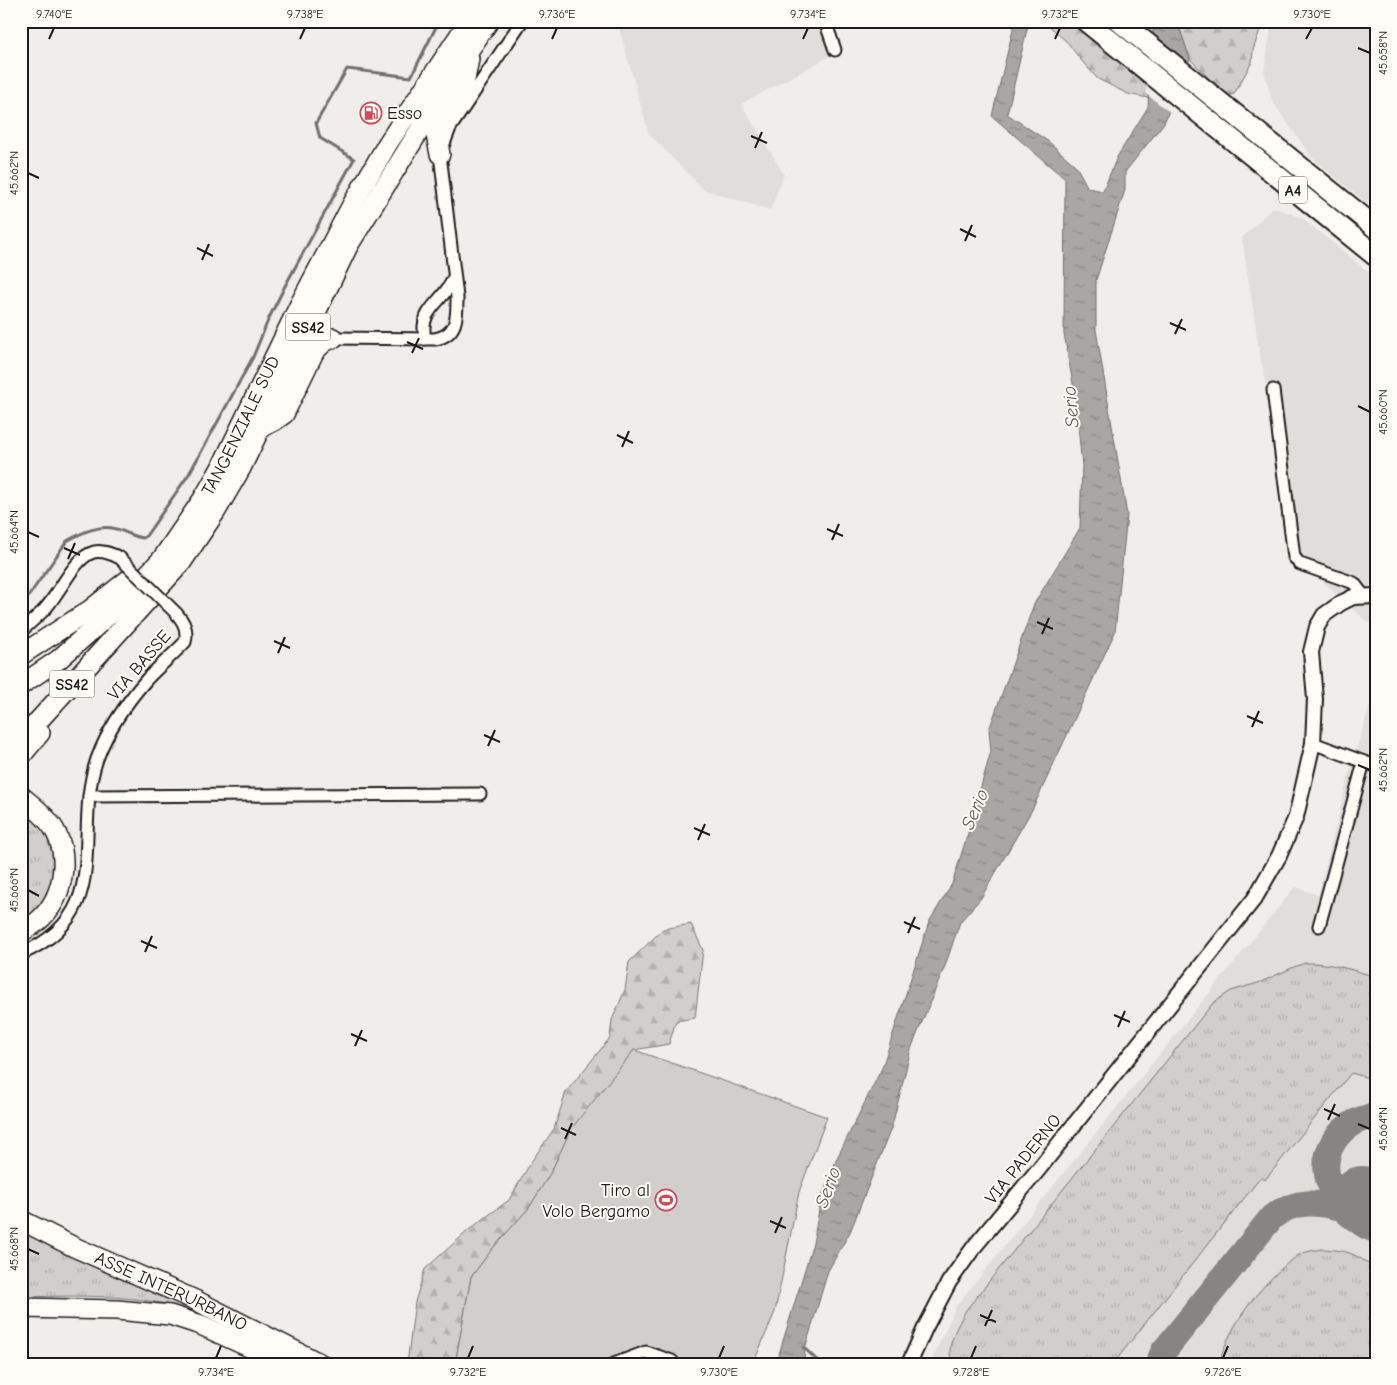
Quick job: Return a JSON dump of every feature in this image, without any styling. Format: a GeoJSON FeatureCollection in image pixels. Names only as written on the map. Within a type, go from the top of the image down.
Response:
{"type":"FeatureCollection","features":[{"type":"Feature","properties":{"kind":"highway","name":"TANGENZIALE SUD"},"geometry":{"type":"LineString","coordinates":[[21,686],[58,660],[86,636],[111,613],[162,559],[221,468],[304,297],[352,205],[393,135],[469,21]]}},
{"type":"Feature","properties":{"kind":"highway","name":"TANGENZIALE SUD"},"geometry":{"type":"LineString","coordinates":[[123,628],[181,563],[216,511],[241,468],[348,246],[489,21]]}},
{"type":"Feature","properties":{"kind":"highway","name":"A4"},"geometry":{"type":"LineString","coordinates":[[1086,21],[1376,256]]}},
{"type":"Feature","properties":{"kind":"highway","name":"A4"},"geometry":{"type":"LineString","coordinates":[[1119,21],[1376,228]]}},
{"type":"Feature","properties":{"kind":"highway"},"geometry":{"type":"LineString","coordinates":[[440,154],[436,135],[439,126],[464,85],[471,47]]}},
{"type":"Feature","properties":{"kind":"highway"},"geometry":{"type":"LineString","coordinates":[[260,428],[284,414],[314,352],[324,342],[333,338]]}},
{"type":"Feature","properties":{"kind":"highway"},"geometry":{"type":"LineString","coordinates":[[21,655],[90,610],[147,564],[162,559]]}},
{"type":"Feature","properties":{"kind":"highway"},"geometry":{"type":"LineString","coordinates":[[21,756],[83,684],[123,628]]}},
{"type":"Feature","properties":{"kind":"highway","name":"SS42"},"geometry":{"type":"LineString","coordinates":[[21,740],[123,628]]}},
{"type":"Feature","properties":{"kind":"highway"},"geometry":{"type":"LineString","coordinates":[[21,932],[38,922],[50,907],[59,891],[62,873],[62,855],[54,829],[27,801]]}},
{"type":"Feature","properties":{"kind":"highway","name":"ASSE INTERURBANO"},"geometry":{"type":"LineString","coordinates":[[23,1216],[74,1247],[195,1300],[321,1364]]}},
{"type":"Feature","properties":{"kind":"highway","name":"ASSE INTERURBANO"},"geometry":{"type":"LineString","coordinates":[[23,1311],[40,1314],[58,1309],[118,1310],[170,1315],[201,1325],[286,1364]]}},
{"type":"Feature","properties":{"kind":"street"},"geometry":{"type":"LineString","coordinates":[[333,338],[442,338],[454,326],[458,297],[440,154],[450,128],[522,21]]}},
{"type":"Feature","properties":{"kind":"street"},"geometry":{"type":"LineString","coordinates":[[825,21],[835,50]]}},
{"type":"Feature","properties":{"kind":"street"},"geometry":{"type":"LineString","coordinates":[[425,339],[423,322],[426,314],[446,292],[455,276]]}},
{"type":"Feature","properties":{"kind":"street"},"geometry":{"type":"LineString","coordinates":[[1273,390],[1294,557],[1300,564],[1354,583],[1372,594]]}},
{"type":"Feature","properties":{"kind":"street","name":"VIA BASSE"},"geometry":{"type":"LineString","coordinates":[[21,631],[44,610],[78,562],[86,555],[95,551],[108,553],[120,558],[176,613],[185,626],[187,634],[185,642],[148,678],[117,717],[97,760],[89,796],[85,880],[75,910],[58,932],[35,948],[21,954]]}},
{"type":"Feature","properties":{"kind":"street","name":"VIA PADERNO"},"geometry":{"type":"LineString","coordinates":[[909,1364],[925,1328],[954,1275],[974,1247],[1038,1170],[1250,904],[1279,856],[1296,817],[1312,743],[1315,699],[1311,652],[1317,627],[1324,615],[1330,610],[1353,598],[1372,594]]}},
{"type":"Feature","properties":{"kind":"street"},"geometry":{"type":"LineString","coordinates":[[1312,743],[1376,766]]}},
{"type":"Feature","properties":{"kind":"street"},"geometry":{"type":"LineString","coordinates":[[1319,926],[1364,762]]}},
{"type":"Feature","properties":{"kind":"street"},"geometry":{"type":"LineString","coordinates":[[89,796],[480,794]]}},
{"type":"Feature","properties":{"kind":"street"},"geometry":{"type":"LineString","coordinates":[[614,1364],[646,1352],[672,1361]]}},
{"type":"Feature","properties":{"kind":"shaded area"},"geometry":{"type":"Polygon","coordinates":[[[617,21],[820,21],[832,55],[741,104],[784,174],[770,210],[704,190],[649,134],[617,21]]]}},
{"type":"Feature","properties":{"kind":"shaded area"},"geometry":{"type":"Polygon","coordinates":[[[1272,21],[1376,21],[1376,211],[1312,158],[1272,101],[1264,72],[1272,21]]]}},
{"type":"Feature","properties":{"kind":"shaded area"},"geometry":{"type":"Polygon","coordinates":[[[1273,207],[1302,218],[1376,278],[1376,625],[1366,621],[1304,565],[1260,355],[1242,238],[1273,207]]]}},
{"type":"Feature","properties":{"kind":"shaded area"},"geometry":{"type":"Polygon","coordinates":[[[1376,685],[1376,1364],[930,1364],[956,1306],[1295,887],[1318,895],[1350,771],[1376,685]]]}},
{"type":"Feature","properties":{"kind":"green space"},"geometry":{"type":"Polygon","coordinates":[[[1042,21],[1154,21],[1148,98],[1128,94],[1098,79],[1068,43],[1042,21]]]}},
{"type":"Feature","properties":{"kind":"green space"},"geometry":{"type":"Polygon","coordinates":[[[1177,21],[1263,21],[1253,50],[1252,62],[1234,94],[1226,96],[1190,59],[1177,21]]]}},
{"type":"Feature","properties":{"kind":"green space"},"geometry":{"type":"Polygon","coordinates":[[[21,806],[41,825],[50,841],[54,867],[47,892],[40,904],[21,924],[21,806]]]}},
{"type":"Feature","properties":{"kind":"green space"},"geometry":{"type":"Polygon","coordinates":[[[691,924],[703,950],[695,1018],[676,1021],[669,1044],[634,1050],[569,1134],[550,1174],[529,1208],[493,1248],[471,1277],[455,1364],[407,1364],[415,1302],[425,1269],[470,1229],[509,1200],[531,1162],[554,1129],[566,1092],[610,1038],[612,1020],[625,990],[629,962],[663,929],[691,924]]]}},
{"type":"Feature","properties":{"kind":"green space"},"geometry":{"type":"Polygon","coordinates":[[[1305,963],[1332,965],[1376,977],[1376,1080],[1351,1073],[1265,1180],[1261,1177],[1113,1364],[953,1364],[950,1350],[951,1343],[966,1310],[1213,1003],[1231,991],[1261,982],[1305,963]]]}},
{"type":"Feature","properties":{"kind":"green space","name":"Tiro al Volo Bergamo"},"geometry":{"type":"Polygon","coordinates":[[[634,1050],[827,1117],[799,1192],[775,1312],[753,1364],[455,1364],[471,1277],[493,1248],[529,1208],[551,1172],[571,1129],[634,1050]]]}},
{"type":"Feature","properties":{"kind":"green space"},"geometry":{"type":"Polygon","coordinates":[[[21,1230],[231,1326],[186,1309],[152,1301],[96,1296],[21,1297],[21,1230]]]}},
{"type":"Feature","properties":{"kind":"green space"},"geometry":{"type":"Polygon","coordinates":[[[1321,1249],[1338,1250],[1351,1254],[1376,1270],[1376,1364],[1220,1364],[1230,1334],[1262,1288],[1299,1255],[1321,1249]]]}},
{"type":"Feature","properties":{"kind":"water","name":"Serio"},"geometry":{"type":"Polygon","coordinates":[[[1015,21],[1029,21],[1007,114],[1049,142],[1076,166],[1088,188],[1103,191],[1117,157],[1148,107],[1154,21],[1177,21],[1190,59],[1164,123],[1125,172],[1125,190],[1096,280],[1096,330],[1127,515],[1115,632],[1033,808],[981,898],[960,922],[945,966],[911,1049],[892,1126],[850,1232],[828,1271],[805,1349],[804,1364],[777,1364],[813,1243],[821,1199],[837,1158],[882,1068],[929,922],[952,884],[991,751],[989,730],[1034,604],[1080,528],[1082,466],[1075,395],[1064,334],[1065,179],[992,116],[1015,21]]]}},
{"type":"Feature","properties":{"kind":"pier"},"geometry":{"type":"Polygon","coordinates":[[[1150,36],[1189,67],[1171,113],[1146,94],[1150,36]]]}},
{"type":"Feature","properties":{"kind":"waterway"},"geometry":{"type":"LineString","coordinates":[[21,607],[67,541],[97,528],[116,529],[143,538],[146,536],[189,474],[253,357],[285,286],[354,159],[320,138],[316,123],[347,69],[411,77],[439,21]]}},
{"type":"Feature","properties":{"kind":"waterway"},"geometry":{"type":"LineString","coordinates":[[803,1347],[821,1364]]}},
{"type":"Feature","properties":{"kind":"taxiway"},"geometry":{"type":"LineString","coordinates":[[1376,1116],[1361,1119],[1348,1126],[1330,1148],[1327,1161],[1327,1174],[1332,1188],[1341,1201],[1353,1209],[1376,1217]]}},
{"type":"Feature","properties":{"kind":"taxiway"},"geometry":{"type":"LineString","coordinates":[[1158,1364],[1163,1352],[1272,1217],[1292,1206],[1311,1203],[1353,1210]]}},
{"type":"Feature","properties":{"kind":"runway"},"geometry":{"type":"LineString","coordinates":[[1362,1199],[1376,1209]]}},
{"type":"Feature","properties":{"kind":"place","name":"Esso"},"geometry":{"type":"Point","coordinates":[371,113]}},
{"type":"Feature","properties":{"kind":"place","name":"Tiro al Volo Bergamo"},"geometry":{"type":"Point","coordinates":[666,1200]}}]}
